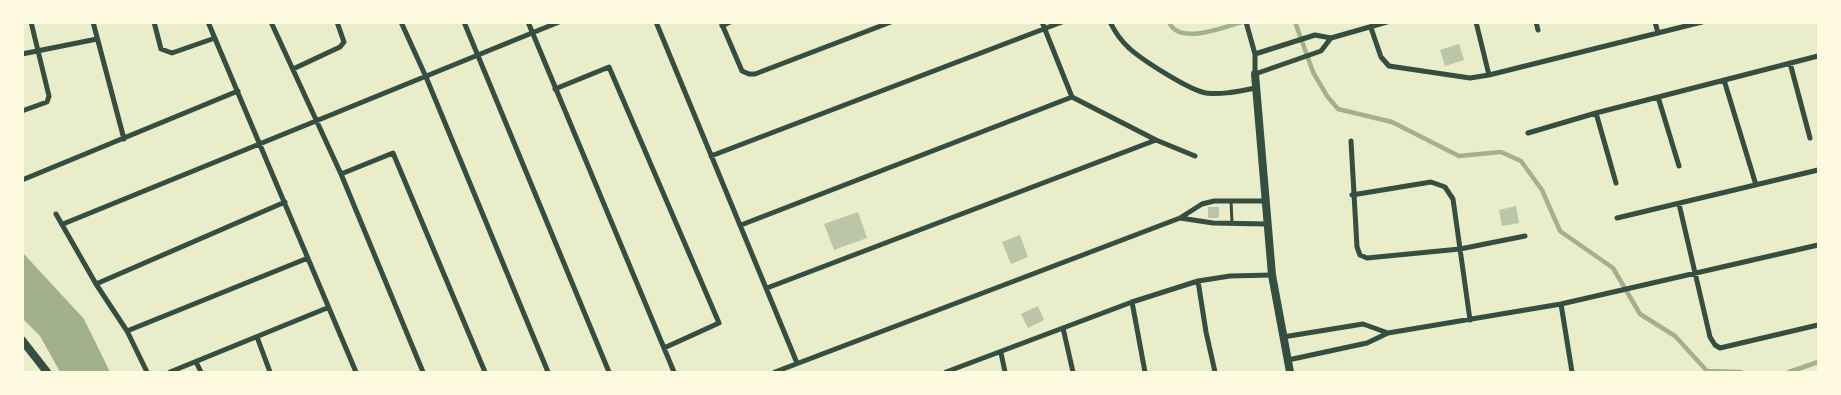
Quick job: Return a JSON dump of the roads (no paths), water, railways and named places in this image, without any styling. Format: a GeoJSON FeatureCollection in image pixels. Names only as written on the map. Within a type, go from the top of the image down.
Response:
{"type":"FeatureCollection","features":[{"type":"Feature","properties":{"kind":"street"},"geometry":{"type":"LineString","coordinates":[[22,111],[48,99],[31,22]]}},
{"type":"Feature","properties":{"kind":"street"},"geometry":{"type":"LineString","coordinates":[[93,22],[124,139]]}},
{"type":"Feature","properties":{"kind":"street"},"geometry":{"type":"LineString","coordinates":[[154,22],[161,49],[166,52],[172,53],[215,38]]}},
{"type":"Feature","properties":{"kind":"street"},"geometry":{"type":"LineString","coordinates":[[208,22],[285,202],[327,308],[356,372]]}},
{"type":"Feature","properties":{"kind":"street"},"geometry":{"type":"LineString","coordinates":[[271,22],[317,121],[423,372]]}},
{"type":"Feature","properties":{"kind":"street"},"geometry":{"type":"LineString","coordinates":[[293,69],[340,47],[344,42],[344,37],[337,22]]}},
{"type":"Feature","properties":{"kind":"street"},"geometry":{"type":"LineString","coordinates":[[401,22],[426,77],[548,372]]}},
{"type":"Feature","properties":{"kind":"street"},"geometry":{"type":"LineString","coordinates":[[464,22],[480,55],[610,372]]}},
{"type":"Feature","properties":{"kind":"street"},"geometry":{"type":"LineString","coordinates":[[528,22],[674,372]]}},
{"type":"Feature","properties":{"kind":"street"},"geometry":{"type":"LineString","coordinates":[[64,224],[560,22]]}},
{"type":"Feature","properties":{"kind":"street"},"geometry":{"type":"LineString","coordinates":[[656,22],[798,363]]}},
{"type":"Feature","properties":{"kind":"street"},"geometry":{"type":"LineString","coordinates":[[730,22],[721,24],[742,71],[748,74],[755,74],[891,22]]}},
{"type":"Feature","properties":{"kind":"street"},"geometry":{"type":"LineString","coordinates":[[1042,22],[1072,97],[1156,140],[1196,156]]}},
{"type":"Feature","properties":{"kind":"street"},"geometry":{"type":"LineString","coordinates":[[712,156],[1062,22]]}},
{"type":"Feature","properties":{"kind":"street"},"geometry":{"type":"LineString","coordinates":[[1110,22],[1128,47],[1140,57],[1191,87],[1215,94],[1256,88]]}},
{"type":"Feature","properties":{"kind":"street"},"geometry":{"type":"LineString","coordinates":[[1246,22],[1255,54],[1254,74],[1272,275],[1290,372]]}},
{"type":"Feature","properties":{"kind":"street"},"geometry":{"type":"LineString","coordinates":[[1255,54],[1315,35],[1331,38],[1387,22]]}},
{"type":"Feature","properties":{"kind":"street"},"geometry":{"type":"LineString","coordinates":[[1476,22],[1489,75]]}},
{"type":"Feature","properties":{"kind":"street"},"geometry":{"type":"LineString","coordinates":[[1536,22],[1538,30]]}},
{"type":"Feature","properties":{"kind":"street"},"geometry":{"type":"LineString","coordinates":[[1655,22],[1658,33]]}},
{"type":"Feature","properties":{"kind":"street"},"geometry":{"type":"LineString","coordinates":[[1371,28],[1381,57],[1389,66],[1470,78],[1489,75],[1702,22]]}},
{"type":"Feature","properties":{"kind":"street"},"geometry":{"type":"LineString","coordinates":[[1254,74],[1321,51],[1331,38]]}},
{"type":"Feature","properties":{"kind":"street"},"geometry":{"type":"LineString","coordinates":[[22,54],[97,39]]}},
{"type":"Feature","properties":{"kind":"street"},"geometry":{"type":"LineString","coordinates":[[1528,133],[1596,113],[1818,56]]}},
{"type":"Feature","properties":{"kind":"street"},"geometry":{"type":"LineString","coordinates":[[1790,63],[1810,138]]}},
{"type":"Feature","properties":{"kind":"street"},"geometry":{"type":"LineString","coordinates":[[556,89],[609,67],[719,323],[664,348]]}},
{"type":"Feature","properties":{"kind":"street"},"geometry":{"type":"LineString","coordinates":[[1724,80],[1756,185]]}},
{"type":"Feature","properties":{"kind":"street"},"geometry":{"type":"LineString","coordinates":[[22,180],[238,91]]}},
{"type":"Feature","properties":{"kind":"street"},"geometry":{"type":"LineString","coordinates":[[741,225],[1072,97]]}},
{"type":"Feature","properties":{"kind":"street"},"geometry":{"type":"LineString","coordinates":[[1658,97],[1679,166]]}},
{"type":"Feature","properties":{"kind":"street"},"geometry":{"type":"LineString","coordinates":[[1596,113],[1616,183]]}},
{"type":"Feature","properties":{"kind":"street"},"geometry":{"type":"LineString","coordinates":[[767,288],[1156,140]]}},
{"type":"Feature","properties":{"kind":"street"},"geometry":{"type":"LineString","coordinates":[[1351,141],[1352,195],[1357,247],[1360,255],[1367,258],[1460,249],[1525,236]]}},
{"type":"Feature","properties":{"kind":"street"},"geometry":{"type":"LineString","coordinates":[[340,174],[393,153],[485,372]]}},
{"type":"Feature","properties":{"kind":"street"},"geometry":{"type":"LineString","coordinates":[[1617,218],[1818,170]]}},
{"type":"Feature","properties":{"kind":"street"},"geometry":{"type":"LineString","coordinates":[[1352,195],[1431,182],[1445,187],[1453,199],[1470,320]]}},
{"type":"Feature","properties":{"kind":"street"},"geometry":{"type":"LineString","coordinates":[[775,372],[1180,218],[1202,204],[1231,201],[1265,201]]}},
{"type":"Feature","properties":{"kind":"street"},"geometry":{"type":"LineString","coordinates":[[96,284],[285,202]]}},
{"type":"Feature","properties":{"kind":"street"},"geometry":{"type":"LineString","coordinates":[[1679,204],[1710,337],[1715,345],[1720,348],[1818,325]]}},
{"type":"Feature","properties":{"kind":"street"},"geometry":{"type":"LineString","coordinates":[[56,214],[64,224],[96,284],[126,331],[147,372]]}},
{"type":"Feature","properties":{"kind":"street"},"geometry":{"type":"LineString","coordinates":[[1180,218],[1267,224]]}},
{"type":"Feature","properties":{"kind":"street"},"geometry":{"type":"LineString","coordinates":[[1288,360],[1367,343],[1388,333],[1561,304],[1818,244]]}},
{"type":"Feature","properties":{"kind":"street"},"geometry":{"type":"LineString","coordinates":[[126,331],[308,258]]}},
{"type":"Feature","properties":{"kind":"street"},"geometry":{"type":"LineString","coordinates":[[946,372],[1001,353],[1132,302],[1198,281],[1230,276],[1272,275]]}},
{"type":"Feature","properties":{"kind":"street"},"geometry":{"type":"LineString","coordinates":[[1198,281],[1206,332],[1215,372]]}},
{"type":"Feature","properties":{"kind":"street"},"geometry":{"type":"LineString","coordinates":[[1132,302],[1145,372]]}},
{"type":"Feature","properties":{"kind":"street"},"geometry":{"type":"LineString","coordinates":[[1561,304],[1572,372]]}},
{"type":"Feature","properties":{"kind":"street"},"geometry":{"type":"LineString","coordinates":[[170,372],[327,308]]}},
{"type":"Feature","properties":{"kind":"street"},"geometry":{"type":"LineString","coordinates":[[1284,337],[1363,324],[1388,333]]}},
{"type":"Feature","properties":{"kind":"street"},"geometry":{"type":"LineString","coordinates":[[1063,328],[1073,372]]}},
{"type":"Feature","properties":{"kind":"street"},"geometry":{"type":"LineString","coordinates":[[257,337],[270,372]]}},
{"type":"Feature","properties":{"kind":"street"},"geometry":{"type":"LineString","coordinates":[[22,340],[47,372]]}},
{"type":"Feature","properties":{"kind":"street"},"geometry":{"type":"LineString","coordinates":[[1001,353],[1005,372]]}},
{"type":"Feature","properties":{"kind":"street"},"geometry":{"type":"LineString","coordinates":[[196,362],[201,372]]}},
{"type":"Feature","properties":{"kind":"lane"},"geometry":{"type":"LineString","coordinates":[[1231,201],[1232,223]]}},
{"type":"Feature","properties":{"kind":"waterway"},"geometry":{"type":"LineString","coordinates":[[1169,22],[1174,29],[1182,33],[1192,34],[1214,31],[1242,22]]}},
{"type":"Feature","properties":{"kind":"waterway"},"geometry":{"type":"LineString","coordinates":[[1295,22],[1313,72],[1327,96],[1338,109],[1392,122],[1459,156],[1501,152],[1521,161],[1542,190],[1560,231],[1613,268],[1640,314],[1675,336],[1707,371],[1741,372]]}},
{"type":"Feature","properties":{"kind":"waterway"},"geometry":{"type":"LineString","coordinates":[[1789,372],[1818,362]]}}]}
